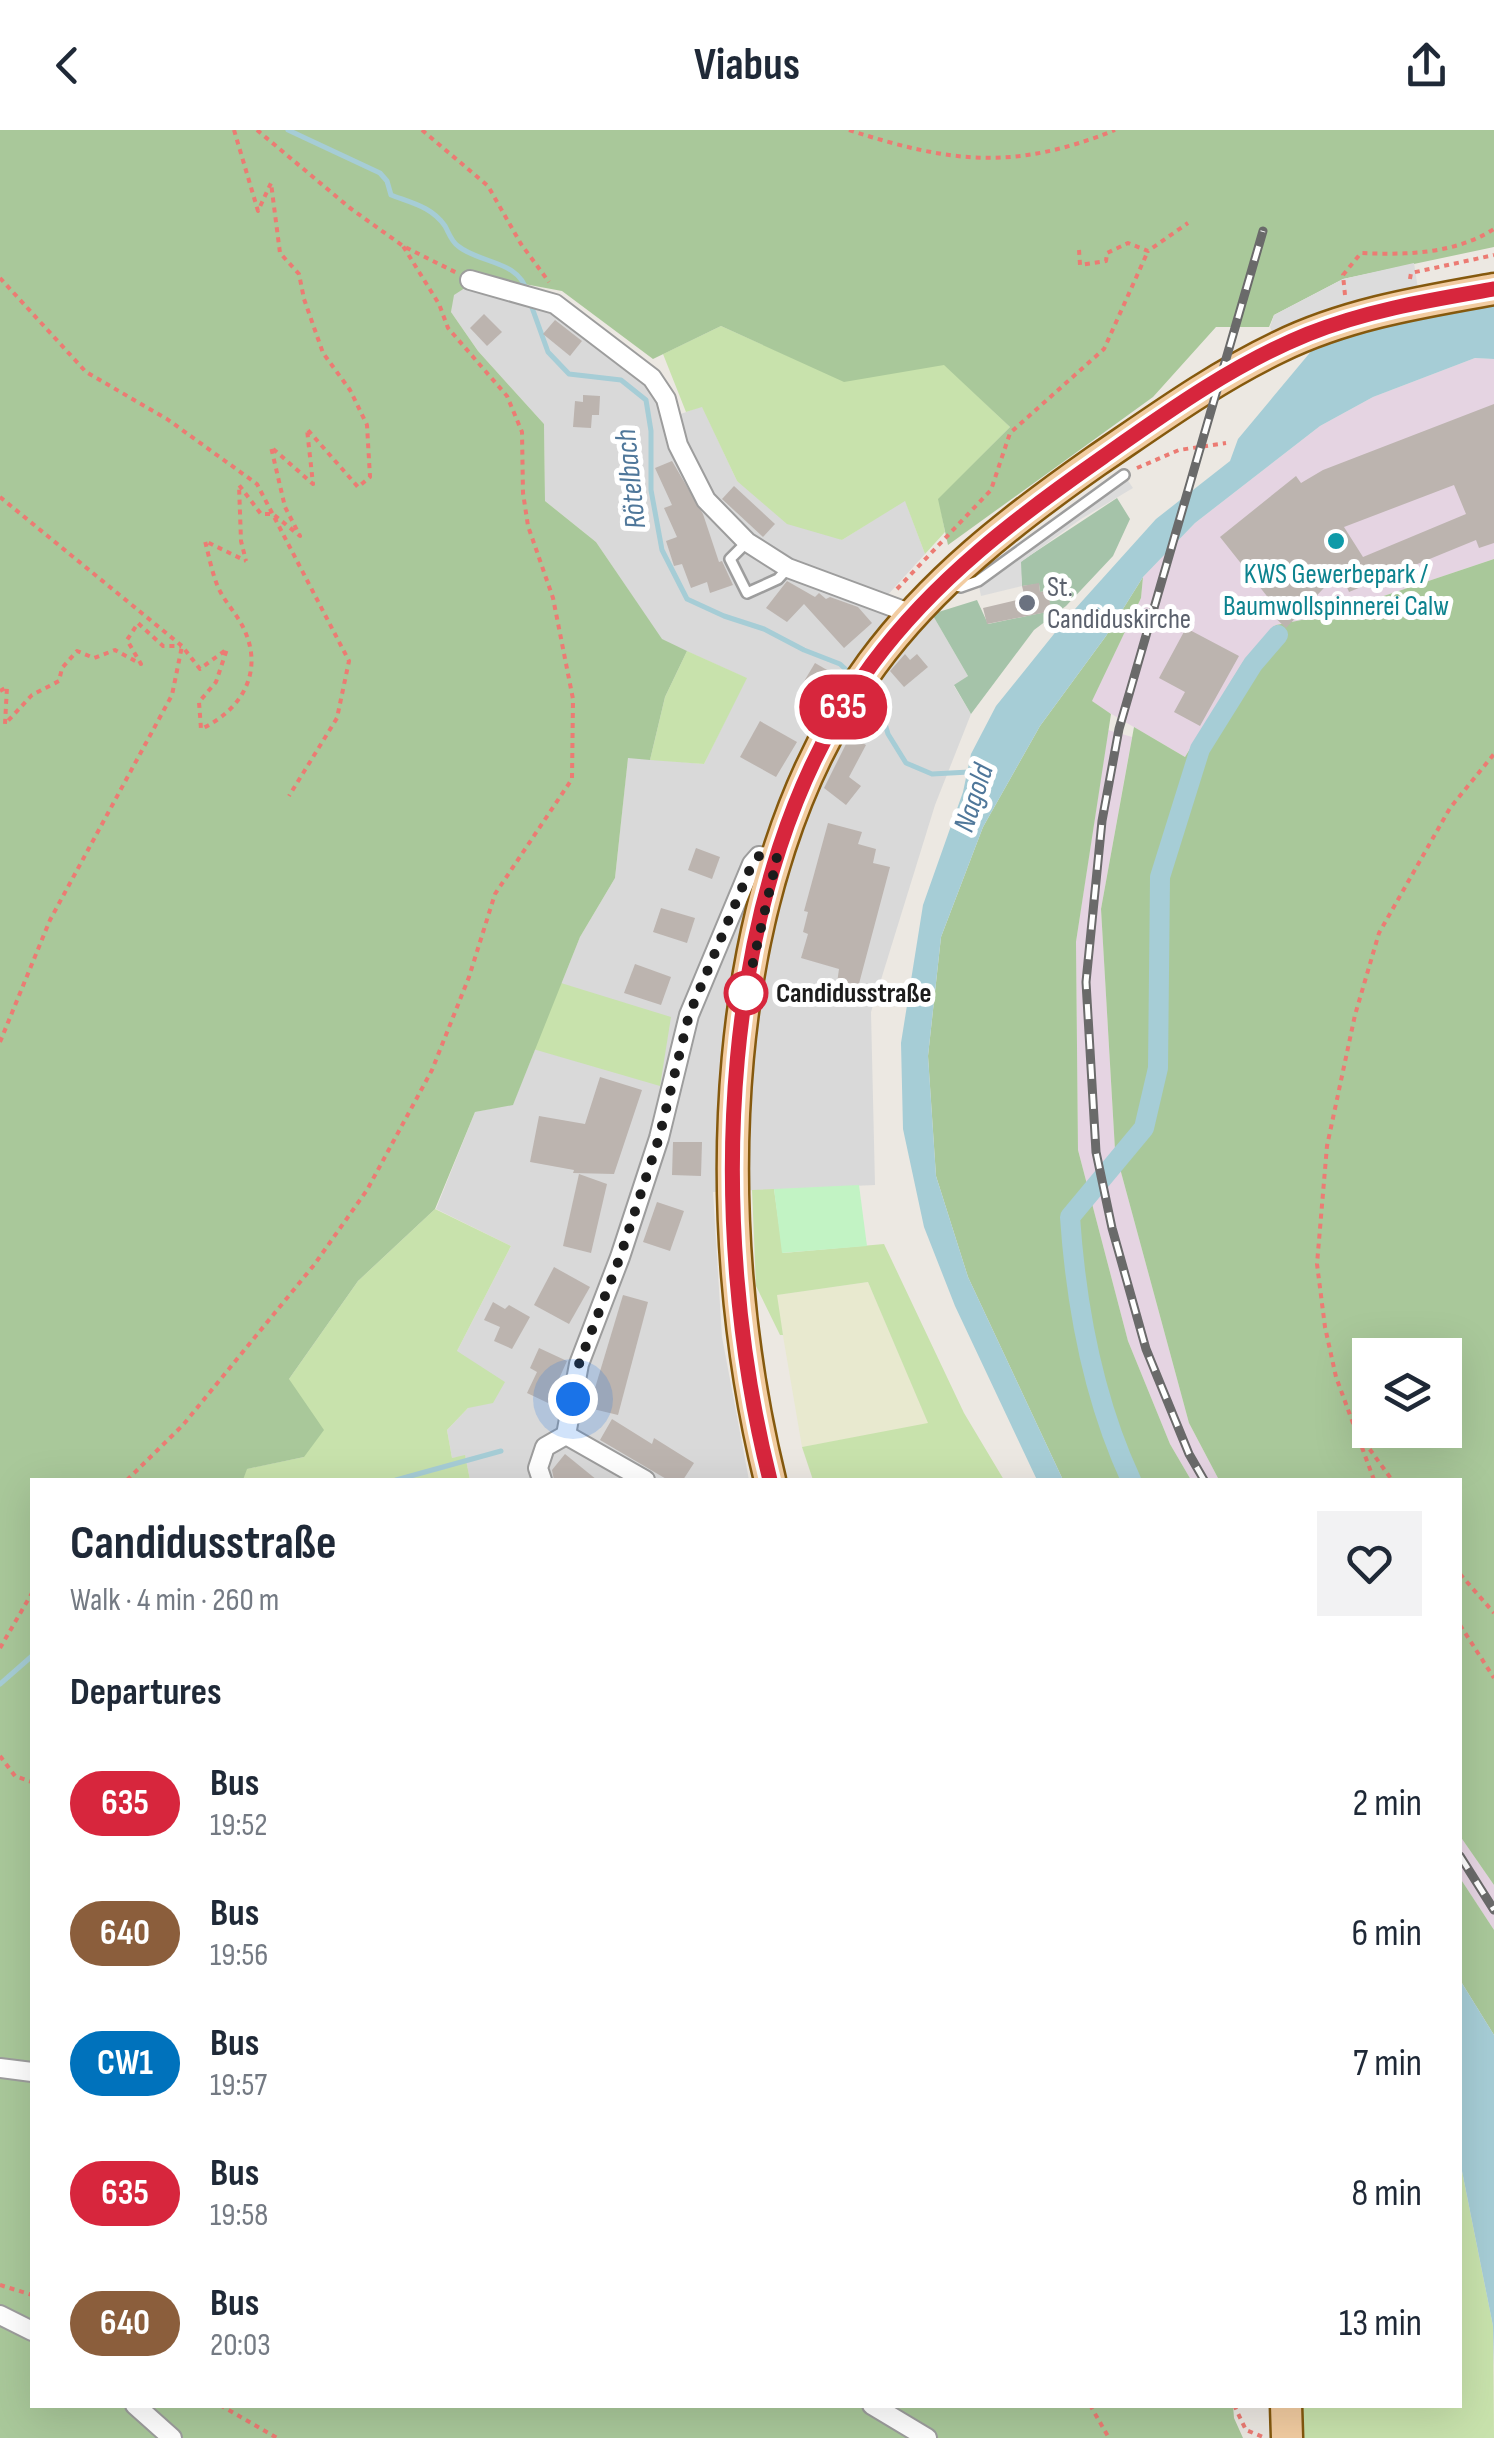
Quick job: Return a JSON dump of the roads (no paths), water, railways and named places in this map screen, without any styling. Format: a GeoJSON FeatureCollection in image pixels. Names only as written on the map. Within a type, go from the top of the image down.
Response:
{"type":"FeatureCollection","features":[{"type":"Feature","properties":{"kind":"main road"},"geometry":{"type":"LineString","coordinates":[[770,1478],[746,1369],[734,1244],[736,1084],[746,993],[777,858],[803,783],[870,666],[898,608],[941,584],[1048,495],[1177,407],[1262,356],[1310,334],[1380,311],[1494,289]]}},
{"type":"Feature","properties":{"kind":"main road"},"geometry":{"type":"LineString","coordinates":[[1286,2408],[1287,2438]]}},
{"type":"Feature","properties":{"kind":"street"},"geometry":{"type":"LineString","coordinates":[[470,280],[547,302],[652,378],[666,399],[678,445],[706,500],[747,542],[788,568],[898,608]]}},
{"type":"Feature","properties":{"kind":"street"},"geometry":{"type":"LineString","coordinates":[[566,1435],[579,1364],[659,1138],[689,1015],[752,864],[759,856],[777,858]]}},
{"type":"Feature","properties":{"kind":"street"},"geometry":{"type":"LineString","coordinates":[[541,1478],[538,1468],[545,1446],[566,1435]]}},
{"type":"Feature","properties":{"kind":"street"},"geometry":{"type":"LineString","coordinates":[[566,1435],[641,1478]]}},
{"type":"Feature","properties":{"kind":"street"},"geometry":{"type":"LineString","coordinates":[[0,2068],[30,2072]]}},
{"type":"Feature","properties":{"kind":"street"},"geometry":{"type":"LineString","coordinates":[[0,2315],[30,2330]]}},
{"type":"Feature","properties":{"kind":"street"},"geometry":{"type":"LineString","coordinates":[[139,2408],[172,2438]]}},
{"type":"Feature","properties":{"kind":"street"},"geometry":{"type":"LineString","coordinates":[[877,2408],[928,2438]]}},
{"type":"Feature","properties":{"kind":"lane"},"geometry":{"type":"LineString","coordinates":[[941,584],[961,588],[978,580],[1124,475]]}},
{"type":"Feature","properties":{"kind":"lane"},"geometry":{"type":"LineString","coordinates":[[747,542],[730,559],[747,593],[778,579],[788,568]]}},
{"type":"Feature","properties":{"kind":"water","name":"Nagold"},"geometry":{"type":"Polygon","coordinates":[[[1494,304],[1494,359],[1475,358],[1373,397],[1320,426],[1195,523],[1143,577],[1106,636],[1040,726],[983,827],[941,937],[928,1056],[936,1176],[968,1277],[1062,1478],[1036,1478],[955,1306],[924,1227],[903,1129],[901,1043],[923,905],[963,792],[971,754],[996,706],[1066,619],[1156,519],[1230,461],[1238,439],[1313,349],[1428,315],[1494,304]]]}},
{"type":"Feature","properties":{"kind":"water"},"geometry":{"type":"Polygon","coordinates":[[[1462,1983],[1494,2035],[1494,2366],[1493,2326],[1462,2171],[1462,1983]]]}},
{"type":"Feature","properties":{"kind":"waterway","name":"Rötelbach"},"geometry":{"type":"LineString","coordinates":[[288,130],[380,173],[391,195],[434,214],[456,244],[516,274],[527,292]]}},
{"type":"Feature","properties":{"kind":"waterway","name":"Rötelbach"},"geometry":{"type":"LineString","coordinates":[[530,302],[548,352],[569,374],[621,380],[646,400],[651,431],[651,490],[662,550],[687,599],[840,664],[853,676]]}},
{"type":"Feature","properties":{"kind":"waterway"},"geometry":{"type":"LineString","coordinates":[[1130,1478],[1107,1418],[1089,1352],[1070,1217],[1144,1128],[1158,1068],[1160,877],[1200,749],[1253,664],[1278,635]]}},
{"type":"Feature","properties":{"kind":"waterway","name":"Rötelbach"},"geometry":{"type":"LineString","coordinates":[[868,690],[878,700],[888,734],[906,763],[932,774],[969,772]]}},
{"type":"Feature","properties":{"kind":"waterway"},"geometry":{"type":"LineString","coordinates":[[403,1478],[501,1451]]}},
{"type":"Feature","properties":{"kind":"waterway"},"geometry":{"type":"LineString","coordinates":[[0,1684],[30,1658]]}},
{"type":"Feature","properties":{"kind":"railway"},"geometry":{"type":"LineString","coordinates":[[1203,1478],[1146,1349],[1112,1228],[1096,1152],[1086,982],[1102,821],[1119,729],[1263,231]]}},
{"type":"Feature","properties":{"kind":"railway"},"geometry":{"type":"LineString","coordinates":[[1462,1859],[1494,1910]]}},
{"type":"Feature","properties":{"kind":"place","name":"KWS Gewerbepark / Baumwollspinnerei Calw"},"geometry":{"type":"Point","coordinates":[1336,541]}},
{"type":"Feature","properties":{"kind":"place","name":"St. Candiduskirche"},"geometry":{"type":"Point","coordinates":[1027,603]}},
{"type":"Feature","properties":{"kind":"place","name":"Candidusstraße"},"geometry":{"type":"Point","coordinates":[746,993]}}]}
